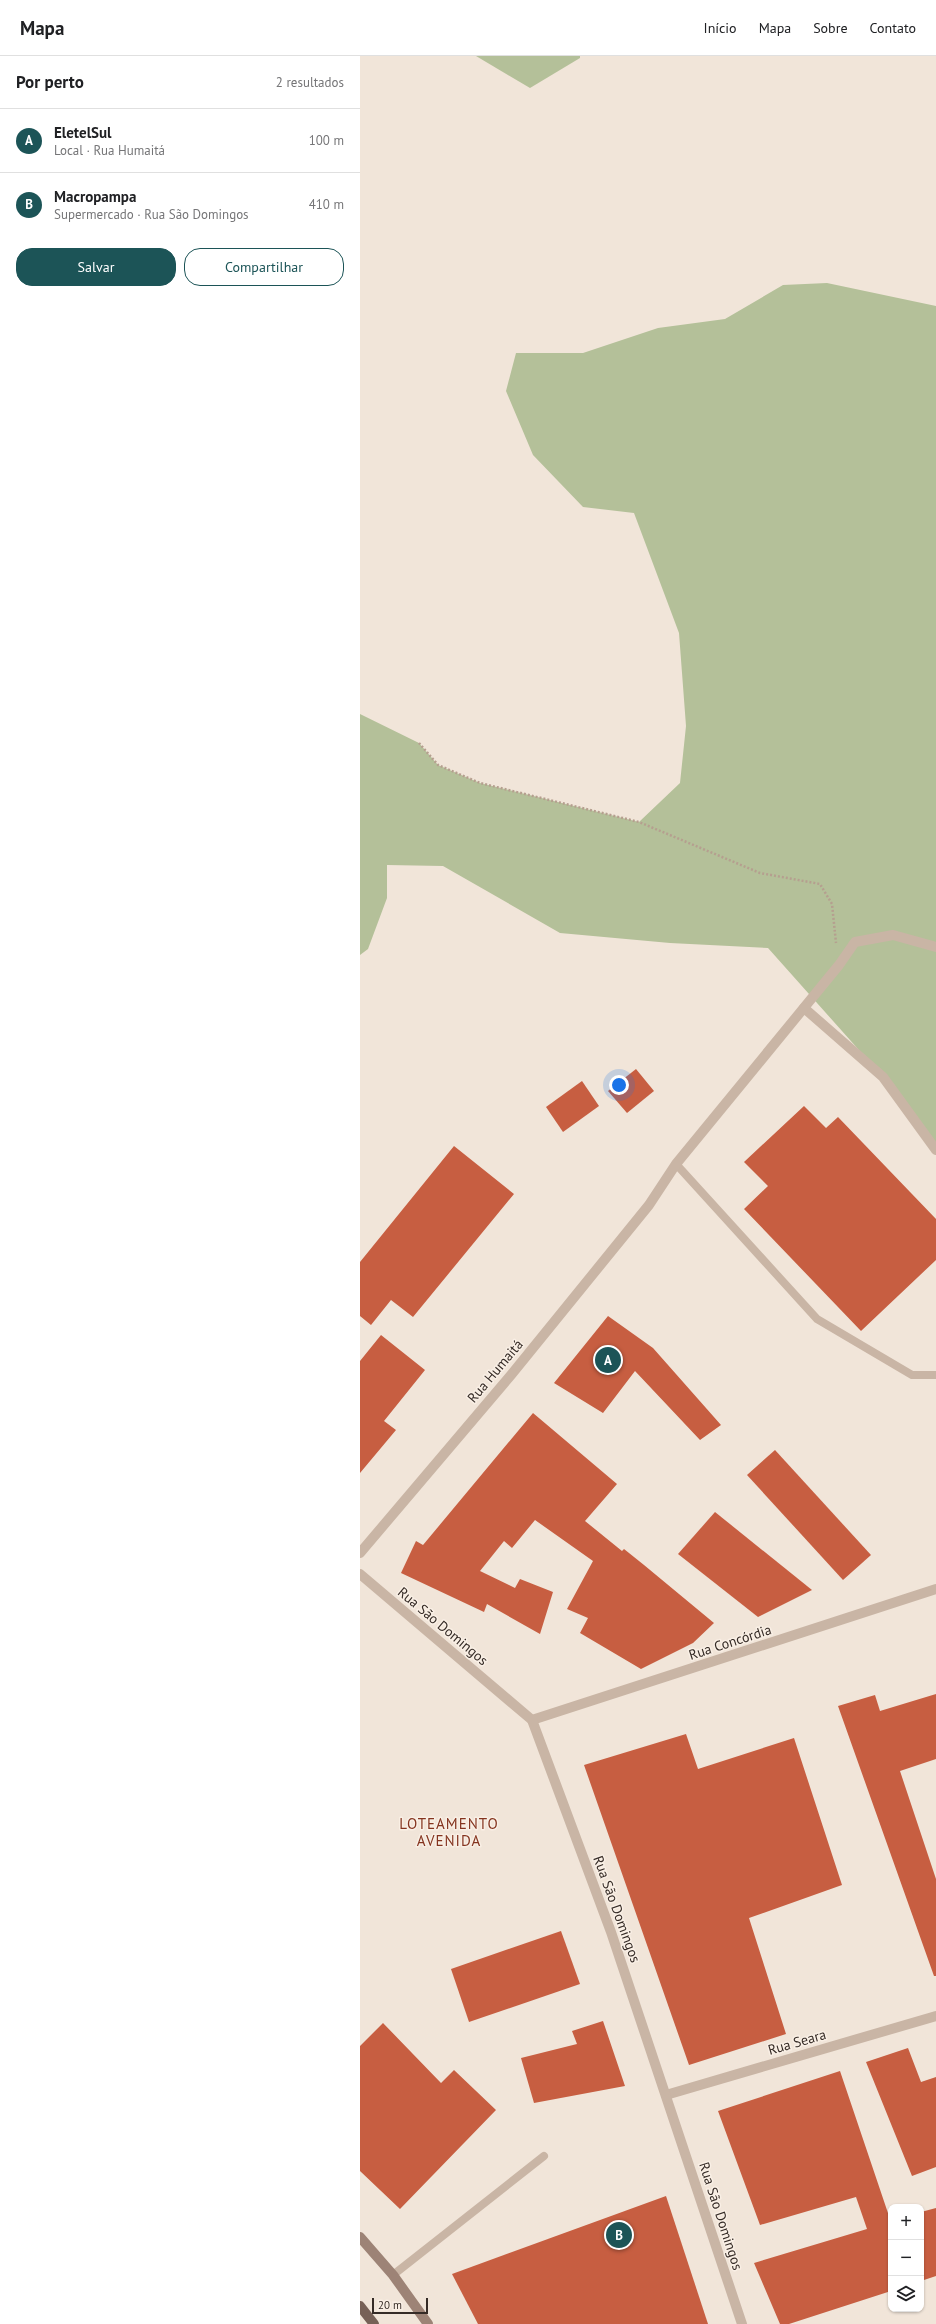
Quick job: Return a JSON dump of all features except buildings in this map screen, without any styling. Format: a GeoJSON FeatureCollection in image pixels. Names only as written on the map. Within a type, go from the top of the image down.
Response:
{"type":"FeatureCollection","features":[{"type":"Feature","properties":{"kind":"main road"},"geometry":{"type":"LineString","coordinates":[[360,2237],[393,2275],[428,2324]]}},
{"type":"Feature","properties":{"kind":"main road"},"geometry":{"type":"LineString","coordinates":[[360,2306],[374,2324]]}},
{"type":"Feature","properties":{"kind":"street","name":"Rua Humaitá"},"geometry":{"type":"LineString","coordinates":[[360,1553],[511,1375],[649,1205],[676,1164],[839,965],[855,942],[894,935],[936,947]]}},
{"type":"Feature","properties":{"kind":"street"},"geometry":{"type":"LineString","coordinates":[[804,1008],[883,1077],[936,1150]]}},
{"type":"Feature","properties":{"kind":"street","name":"Rua São Domingos"},"geometry":{"type":"LineString","coordinates":[[360,1574],[532,1720],[611,1932],[742,2324]]}},
{"type":"Feature","properties":{"kind":"street","name":"Rua Concórdia"},"geometry":{"type":"LineString","coordinates":[[532,1720],[936,1589]]}},
{"type":"Feature","properties":{"kind":"street","name":"Rua Seara"},"geometry":{"type":"LineString","coordinates":[[666,2095],[936,2016]]}},
{"type":"Feature","properties":{"kind":"lane"},"geometry":{"type":"LineString","coordinates":[[676,1164],[818,1319],[912,1375],[936,1375]]}},
{"type":"Feature","properties":{"kind":"lane"},"geometry":{"type":"LineString","coordinates":[[393,2275],[544,2156]]}},
{"type":"Feature","properties":{"kind":"path"},"geometry":{"type":"LineString","coordinates":[[419,744],[438,765],[480,783],[639,822],[760,873],[820,884],[832,904],[839,965]]}},
{"type":"Feature","properties":{"kind":"green space"},"geometry":{"type":"Polygon","coordinates":[[[476,56],[580,56],[580,58],[530,88],[476,56]]]}},
{"type":"Feature","properties":{"kind":"green space"},"geometry":{"type":"Polygon","coordinates":[[[827,283],[936,306],[936,1150],[883,1077],[768,948],[670,943],[560,933],[443,866],[387,865],[387,898],[368,949],[360,955],[360,714],[419,743],[438,765],[480,783],[639,822],[680,783],[686,726],[679,633],[634,513],[583,507],[533,455],[506,391],[516,353],[583,353],[658,328],[725,319],[783,285],[827,283]]]}},
{"type":"Feature","properties":{"kind":"place","name":"EletelSul"},"geometry":{"type":"Point","coordinates":[608,1360]}},
{"type":"Feature","properties":{"kind":"place","name":"Macropampa"},"geometry":{"type":"Point","coordinates":[619,2235]}},
{"type":"Feature","properties":{"kind":"district","name":"LOTEAMENTO AVENIDA"},"geometry":{"type":"Point","coordinates":[449,1832]}}]}
